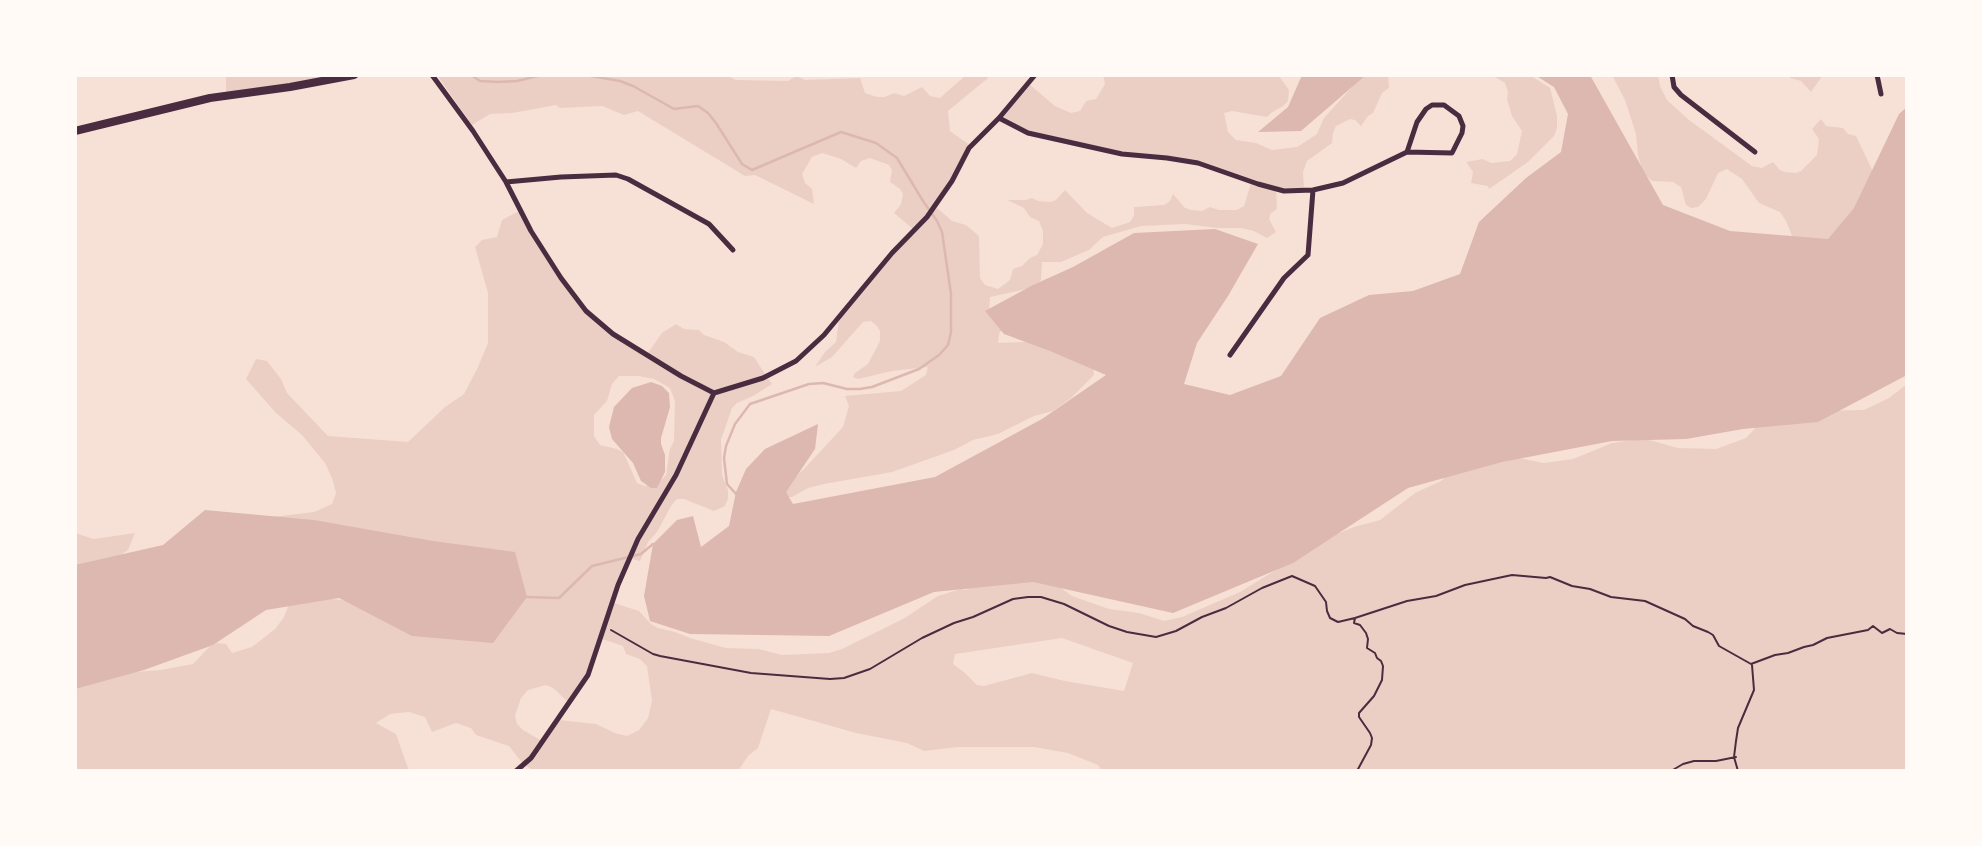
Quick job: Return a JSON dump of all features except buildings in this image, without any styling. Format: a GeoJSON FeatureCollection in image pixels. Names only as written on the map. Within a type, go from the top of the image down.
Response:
{"type":"FeatureCollection","features":[{"type":"Feature","properties":{"kind":"main road"},"geometry":{"type":"LineString","coordinates":[[75,131],[210,98],[354,75]]}},
{"type":"Feature","properties":{"kind":"street"},"geometry":{"type":"LineString","coordinates":[[432,75],[473,131],[506,182],[531,231],[586,311],[613,334],[714,393],[762,378],[796,361],[824,335],[892,253],[926,218],[952,181],[969,148],[999,118],[1035,75]]}},
{"type":"Feature","properties":{"kind":"street"},"geometry":{"type":"LineString","coordinates":[[1672,75],[1674,87],[1681,95],[1755,152]]}},
{"type":"Feature","properties":{"kind":"street"},"geometry":{"type":"LineString","coordinates":[[1877,75],[1881,94]]}},
{"type":"Feature","properties":{"kind":"street"},"geometry":{"type":"LineString","coordinates":[[999,118],[1028,133],[1122,154],[1198,163],[1284,191],[1313,190],[1343,183],[1407,152],[1452,153],[1463,125],[1456,112],[1439,104],[1426,109],[1420,114],[1407,152]]}},
{"type":"Feature","properties":{"kind":"street"},"geometry":{"type":"LineString","coordinates":[[506,182],[616,174],[709,224],[733,250]]}},
{"type":"Feature","properties":{"kind":"street"},"geometry":{"type":"LineString","coordinates":[[1230,355],[1284,278],[1308,256],[1313,190]]}},
{"type":"Feature","properties":{"kind":"street"},"geometry":{"type":"LineString","coordinates":[[516,771],[531,758],[588,675],[618,585],[638,539],[676,475],[714,393]]}},
{"type":"Feature","properties":{"kind":"path"},"geometry":{"type":"LineString","coordinates":[[605,627],[660,656],[751,673],[830,679],[844,678],[870,669],[954,622],[973,617],[1013,599],[1041,597],[1064,604],[1109,626],[1156,637],[1176,631],[1292,576],[1315,586],[1326,602],[1328,616],[1338,622],[1407,601],[1436,596],[1465,585],[1512,575],[1550,577],[1611,597],[1632,598],[1655,604],[1713,635],[1719,646],[1751,664],[1827,638],[1868,630],[1873,626],[1882,633],[1890,629],[1907,634]]}},
{"type":"Feature","properties":{"kind":"path"},"geometry":{"type":"LineString","coordinates":[[1354,618],[1354,623],[1360,625],[1366,633],[1367,648],[1375,653],[1383,666],[1382,680],[1374,696],[1359,713],[1359,718],[1372,738],[1371,746],[1357,771]]}},
{"type":"Feature","properties":{"kind":"path"},"geometry":{"type":"LineString","coordinates":[[1738,771],[1735,757],[1738,728],[1754,690],[1751,664]]}},
{"type":"Feature","properties":{"kind":"path"},"geometry":{"type":"LineString","coordinates":[[1671,771],[1694,761],[1716,761],[1735,757]]}},
{"type":"Feature","properties":{"kind":"shaded area"},"geometry":{"type":"Polygon","coordinates":[[[226,75],[349,75],[226,94],[226,75]]]}},
{"type":"Feature","properties":{"kind":"shaded area"},"geometry":{"type":"Polygon","coordinates":[[[437,75],[726,75],[736,80],[788,81],[796,76],[805,80],[860,78],[865,93],[877,97],[894,93],[904,96],[922,87],[930,96],[940,98],[966,75],[987,75],[988,78],[948,111],[950,131],[971,146],[936,207],[952,221],[966,225],[979,236],[980,278],[985,285],[998,289],[1010,280],[1013,269],[1037,255],[1043,244],[1043,231],[1039,221],[1030,217],[1024,208],[1007,200],[1032,198],[1051,202],[1065,190],[1087,213],[1112,228],[1130,222],[1134,216],[1134,207],[1164,205],[1170,201],[1173,194],[1185,208],[1191,210],[1202,211],[1210,207],[1237,210],[1244,206],[1251,183],[1212,167],[1124,154],[1032,134],[1002,118],[1029,84],[1055,106],[1071,113],[1080,111],[1086,101],[1096,99],[1105,84],[1103,75],[1279,76],[1289,90],[1288,101],[1267,117],[1232,111],[1224,113],[1228,132],[1236,140],[1256,143],[1272,150],[1297,147],[1317,134],[1324,118],[1363,75],[1388,75],[1389,88],[1382,93],[1373,113],[1361,126],[1350,119],[1336,126],[1332,143],[1307,161],[1303,172],[1304,190],[1276,189],[1277,209],[1271,213],[1269,219],[1276,232],[1267,238],[1241,228],[1185,224],[1141,226],[1103,237],[1089,250],[1061,262],[1042,262],[1041,280],[1035,287],[990,297],[989,311],[1004,327],[999,334],[998,343],[1071,340],[1092,350],[1094,375],[1071,398],[1053,411],[892,472],[824,484],[808,488],[792,497],[782,497],[786,485],[843,427],[849,406],[845,396],[901,391],[926,375],[928,367],[892,371],[858,379],[853,377],[868,364],[880,341],[880,331],[871,321],[863,322],[832,357],[815,367],[836,342],[839,320],[913,229],[894,213],[901,204],[903,194],[890,182],[892,170],[889,165],[870,158],[861,161],[856,168],[841,159],[822,153],[812,157],[802,174],[805,183],[812,189],[814,204],[755,175],[745,176],[638,111],[624,115],[602,106],[560,108],[556,105],[490,114],[472,125],[437,75]]]}},
{"type":"Feature","properties":{"kind":"shaded area"},"geometry":{"type":"Polygon","coordinates":[[[1302,75],[1366,75],[1301,131],[1258,132],[1288,107],[1302,75]]]}},
{"type":"Feature","properties":{"kind":"shaded area"},"geometry":{"type":"Polygon","coordinates":[[[1492,75],[1530,75],[1550,88],[1557,128],[1554,136],[1528,162],[1489,189],[1488,186],[1471,183],[1473,172],[1466,162],[1483,159],[1491,163],[1510,161],[1517,154],[1522,131],[1512,116],[1505,83],[1492,75]]]}},
{"type":"Feature","properties":{"kind":"shaded area"},"geometry":{"type":"Polygon","coordinates":[[[1535,75],[1590,75],[1663,205],[1730,231],[1828,239],[1854,208],[1899,114],[1907,107],[1907,375],[1818,422],[1743,429],[1686,439],[1612,441],[1502,462],[1408,488],[1293,563],[1173,613],[1033,582],[934,592],[829,636],[690,634],[650,621],[644,596],[653,544],[677,520],[693,516],[701,547],[729,526],[736,492],[746,469],[765,449],[818,424],[815,449],[786,492],[793,504],[935,477],[1042,419],[1106,375],[1004,334],[985,311],[1134,233],[1215,229],[1258,244],[1197,343],[1184,384],[1230,395],[1281,376],[1320,318],[1369,295],[1413,291],[1460,274],[1479,222],[1526,178],[1561,152],[1568,114],[1554,87],[1535,75]]]}},
{"type":"Feature","properties":{"kind":"shaded area"},"geometry":{"type":"Polygon","coordinates":[[[1612,75],[1658,75],[1667,100],[1689,120],[1752,166],[1762,168],[1773,162],[1785,172],[1801,171],[1817,155],[1819,139],[1812,129],[1821,119],[1826,126],[1843,128],[1848,134],[1856,136],[1875,176],[1843,231],[1818,246],[1793,238],[1780,212],[1759,203],[1742,179],[1727,169],[1718,173],[1706,199],[1698,207],[1691,208],[1686,205],[1681,187],[1673,182],[1652,181],[1643,173],[1636,134],[1625,100],[1612,75]]]}},
{"type":"Feature","properties":{"kind":"shaded area"},"geometry":{"type":"Polygon","coordinates":[[[1790,75],[1823,75],[1811,92],[1801,81],[1790,78],[1790,75]]]}},
{"type":"Feature","properties":{"kind":"shaded area"},"geometry":{"type":"Polygon","coordinates":[[[521,210],[536,238],[587,311],[616,335],[648,353],[662,333],[676,324],[684,329],[699,330],[738,352],[754,357],[772,384],[732,408],[721,440],[722,475],[728,490],[725,506],[714,511],[684,499],[677,499],[648,542],[640,561],[632,559],[621,579],[614,603],[639,611],[658,628],[690,638],[726,648],[759,649],[782,655],[829,653],[842,649],[903,619],[938,596],[961,589],[967,590],[968,586],[1049,579],[1072,596],[1109,609],[1139,613],[1164,621],[1182,617],[1240,592],[1330,537],[1380,520],[1415,493],[1441,481],[1462,463],[1499,454],[1544,463],[1573,459],[1612,443],[1646,439],[1678,448],[1716,449],[1746,438],[1762,421],[1799,411],[1864,410],[1889,398],[1907,384],[1907,771],[1102,771],[1098,765],[1068,753],[1034,747],[958,747],[924,751],[907,743],[856,733],[771,709],[758,748],[748,756],[738,771],[534,771],[523,764],[509,746],[476,735],[471,728],[456,723],[432,732],[425,717],[409,712],[390,714],[376,723],[396,734],[409,771],[75,771],[75,677],[160,670],[193,664],[209,647],[217,643],[226,644],[232,653],[252,647],[275,629],[289,604],[322,598],[352,601],[265,518],[314,512],[332,504],[336,493],[325,463],[302,435],[276,413],[246,379],[256,359],[267,361],[281,379],[287,393],[328,436],[408,442],[445,407],[464,394],[478,367],[488,343],[488,293],[475,247],[482,240],[497,237],[502,220],[521,210]],[[619,376],[612,384],[607,401],[594,415],[594,436],[600,445],[623,452],[637,483],[645,486],[658,483],[666,475],[674,441],[675,401],[670,388],[654,379],[619,376]],[[1062,638],[955,654],[953,664],[977,685],[984,686],[1032,673],[1124,691],[1133,663],[1062,638]],[[602,639],[589,675],[569,703],[546,685],[528,690],[521,698],[515,716],[517,724],[542,741],[559,720],[596,724],[627,736],[639,730],[648,718],[652,701],[647,666],[640,659],[626,654],[623,646],[602,639]]]}},
{"type":"Feature","properties":{"kind":"shaded area"},"geometry":{"type":"Polygon","coordinates":[[[651,382],[662,386],[669,393],[670,407],[661,438],[665,472],[657,488],[651,488],[641,481],[633,463],[612,439],[609,427],[614,407],[632,388],[651,382]]]}},
{"type":"Feature","properties":{"kind":"shaded area"},"geometry":{"type":"Polygon","coordinates":[[[205,510],[314,520],[515,552],[527,597],[493,643],[412,636],[339,598],[266,610],[213,645],[144,670],[75,689],[75,565],[163,545],[205,510]]]}},
{"type":"Feature","properties":{"kind":"shaded area"},"geometry":{"type":"Polygon","coordinates":[[[75,533],[94,539],[135,533],[128,550],[109,563],[75,570],[75,533]]]}},
{"type":"Feature","properties":{"kind":"waterway"},"geometry":{"type":"LineString","coordinates":[[471,75],[480,81],[498,82],[542,75]]}},
{"type":"Feature","properties":{"kind":"waterway"},"geometry":{"type":"LineString","coordinates":[[585,75],[620,81],[674,109],[698,106],[716,123],[742,164],[752,170],[841,132],[876,143],[897,158],[942,232],[951,294],[951,332],[948,345],[919,369],[872,387],[847,389],[823,383],[809,384],[750,404],[735,424],[724,458],[727,484],[737,495]]}},
{"type":"Feature","properties":{"kind":"waterway"},"geometry":{"type":"LineString","coordinates":[[527,597],[559,598],[592,566],[641,554],[653,544]]}}]}
